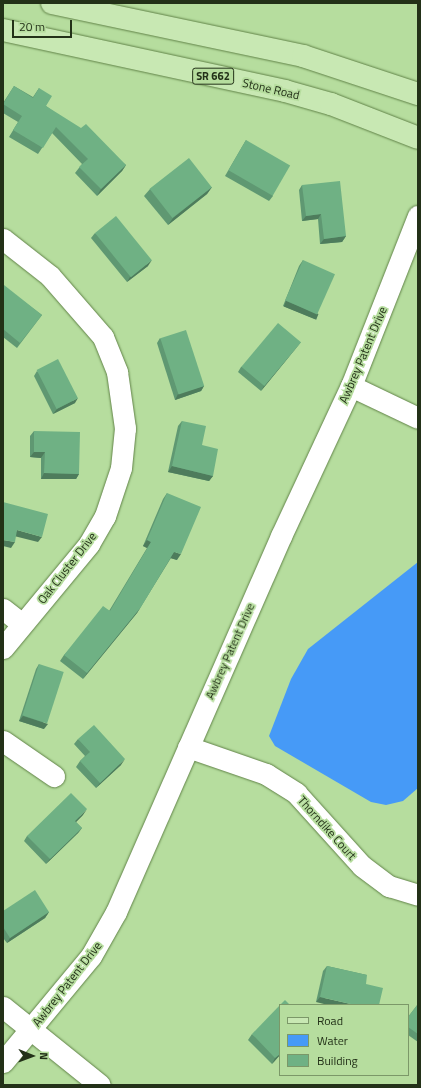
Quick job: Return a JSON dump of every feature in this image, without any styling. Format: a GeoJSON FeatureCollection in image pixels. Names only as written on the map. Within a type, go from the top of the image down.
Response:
{"type":"FeatureCollection","features":[{"type":"Feature","properties":{"kind":"main road"},"geometry":{"type":"LineString","coordinates":[[52,3],[303,56],[418,94]]}},
{"type":"Feature","properties":{"kind":"main road","name":"Stone Road"},"geometry":{"type":"LineString","coordinates":[[3,30],[285,91],[331,104],[418,138]]}},
{"type":"Feature","properties":{"kind":"street","name":"Awbrey Patent Drive"},"geometry":{"type":"LineString","coordinates":[[3,1062],[32,1029],[105,935],[351,386],[418,216]]}},
{"type":"Feature","properties":{"kind":"street","name":"Oak Cluster Drive"},"geometry":{"type":"LineString","coordinates":[[3,239],[50,276],[104,337],[117,372],[125,428],[121,468],[105,516],[89,544],[3,648]]}},
{"type":"Feature","properties":{"kind":"street"},"geometry":{"type":"LineString","coordinates":[[351,386],[418,418]]}},
{"type":"Feature","properties":{"kind":"street"},"geometry":{"type":"LineString","coordinates":[[3,609],[22,624]]}},
{"type":"Feature","properties":{"kind":"street"},"geometry":{"type":"LineString","coordinates":[[3,741],[54,776]]}},
{"type":"Feature","properties":{"kind":"street","name":"Thorndike Court"},"geometry":{"type":"LineString","coordinates":[[188,747],[266,774],[296,793],[362,866],[390,886],[418,895]]}},
{"type":"Feature","properties":{"kind":"street"},"geometry":{"type":"LineString","coordinates":[[3,1007],[100,1085]]}},
{"type":"Feature","properties":{"kind":"water"},"geometry":{"type":"Polygon","coordinates":[[[418,562],[418,788],[403,801],[386,805],[371,802],[275,746],[269,736],[291,679],[308,649],[418,562]]]}},
{"type":"Feature","properties":{"kind":"building"},"geometry":{"type":"Polygon","coordinates":[[[14,86],[33,98],[39,88],[52,96],[46,106],[81,128],[86,124],[126,165],[101,189],[79,167],[88,159],[56,127],[43,148],[13,130],[22,116],[3,104],[14,86]]]}},
{"type":"Feature","properties":{"kind":"building"},"geometry":{"type":"Polygon","coordinates":[[[246,140],[290,165],[273,196],[228,170],[246,140]]]}},
{"type":"Feature","properties":{"kind":"building"},"geometry":{"type":"Polygon","coordinates":[[[189,158],[212,187],[172,218],[150,189],[189,158]]]}},
{"type":"Feature","properties":{"kind":"building"},"geometry":{"type":"Polygon","coordinates":[[[340,181],[346,236],[324,239],[321,214],[306,216],[302,185],[340,181]]]}},
{"type":"Feature","properties":{"kind":"building"},"geometry":{"type":"Polygon","coordinates":[[[116,216],[152,260],[131,277],[95,233],[116,216]]]}},
{"type":"Feature","properties":{"kind":"building"},"geometry":{"type":"Polygon","coordinates":[[[303,260],[335,274],[317,314],[285,300],[303,260]]]}},
{"type":"Feature","properties":{"kind":"building"},"geometry":{"type":"Polygon","coordinates":[[[4,285],[42,315],[20,343],[3,329],[4,285]]]}},
{"type":"Feature","properties":{"kind":"building"},"geometry":{"type":"Polygon","coordinates":[[[278,323],[301,342],[264,386],[241,367],[278,323]]]}},
{"type":"Feature","properties":{"kind":"building"},"geometry":{"type":"Polygon","coordinates":[[[186,330],[204,386],[179,394],[160,338],[186,330]]]}},
{"type":"Feature","properties":{"kind":"building"},"geometry":{"type":"Polygon","coordinates":[[[58,359],[78,398],[57,409],[37,370],[58,359]]]}},
{"type":"Feature","properties":{"kind":"building"},"geometry":{"type":"Polygon","coordinates":[[[182,421],[206,426],[202,445],[218,449],[213,476],[172,466],[182,421]]]}},
{"type":"Feature","properties":{"kind":"building"},"geometry":{"type":"Polygon","coordinates":[[[34,431],[80,432],[79,474],[44,473],[45,452],[34,452],[34,431]]]}},
{"type":"Feature","properties":{"kind":"building"},"geometry":{"type":"Polygon","coordinates":[[[167,493],[201,507],[181,554],[174,552],[141,607],[87,673],[64,655],[103,606],[110,611],[151,542],[147,540],[167,493]]]}},
{"type":"Feature","properties":{"kind":"building"},"geometry":{"type":"Polygon","coordinates":[[[3,502],[48,514],[42,537],[17,530],[15,542],[3,540],[3,502]]]}},
{"type":"Feature","properties":{"kind":"building"},"geometry":{"type":"Polygon","coordinates":[[[39,664],[64,672],[47,723],[22,715],[39,664]]]}},
{"type":"Feature","properties":{"kind":"building"},"geometry":{"type":"Polygon","coordinates":[[[94,725],[125,759],[100,783],[80,761],[90,752],[78,739],[94,725]]]}},
{"type":"Feature","properties":{"kind":"building"},"geometry":{"type":"Polygon","coordinates":[[[71,793],[87,809],[75,821],[82,828],[50,859],[27,836],[71,793]]]}},
{"type":"Feature","properties":{"kind":"building"},"geometry":{"type":"Polygon","coordinates":[[[35,890],[49,912],[10,938],[3,927],[3,911],[35,890]]]}},
{"type":"Feature","properties":{"kind":"building"},"geometry":{"type":"Polygon","coordinates":[[[327,966],[367,975],[366,984],[383,988],[379,1004],[351,1004],[320,997],[327,966]]]}},
{"type":"Feature","properties":{"kind":"building"},"geometry":{"type":"Polygon","coordinates":[[[285,1000],[289,1004],[281,1004],[285,1000]]]}},
{"type":"Feature","properties":{"kind":"building"},"geometry":{"type":"Polygon","coordinates":[[[418,1004],[418,1034],[409,1028],[409,1016],[418,1004]]]}},
{"type":"Feature","properties":{"kind":"building"},"geometry":{"type":"Polygon","coordinates":[[[279,1006],[279,1055],[275,1058],[252,1034],[279,1006]]]}}]}
